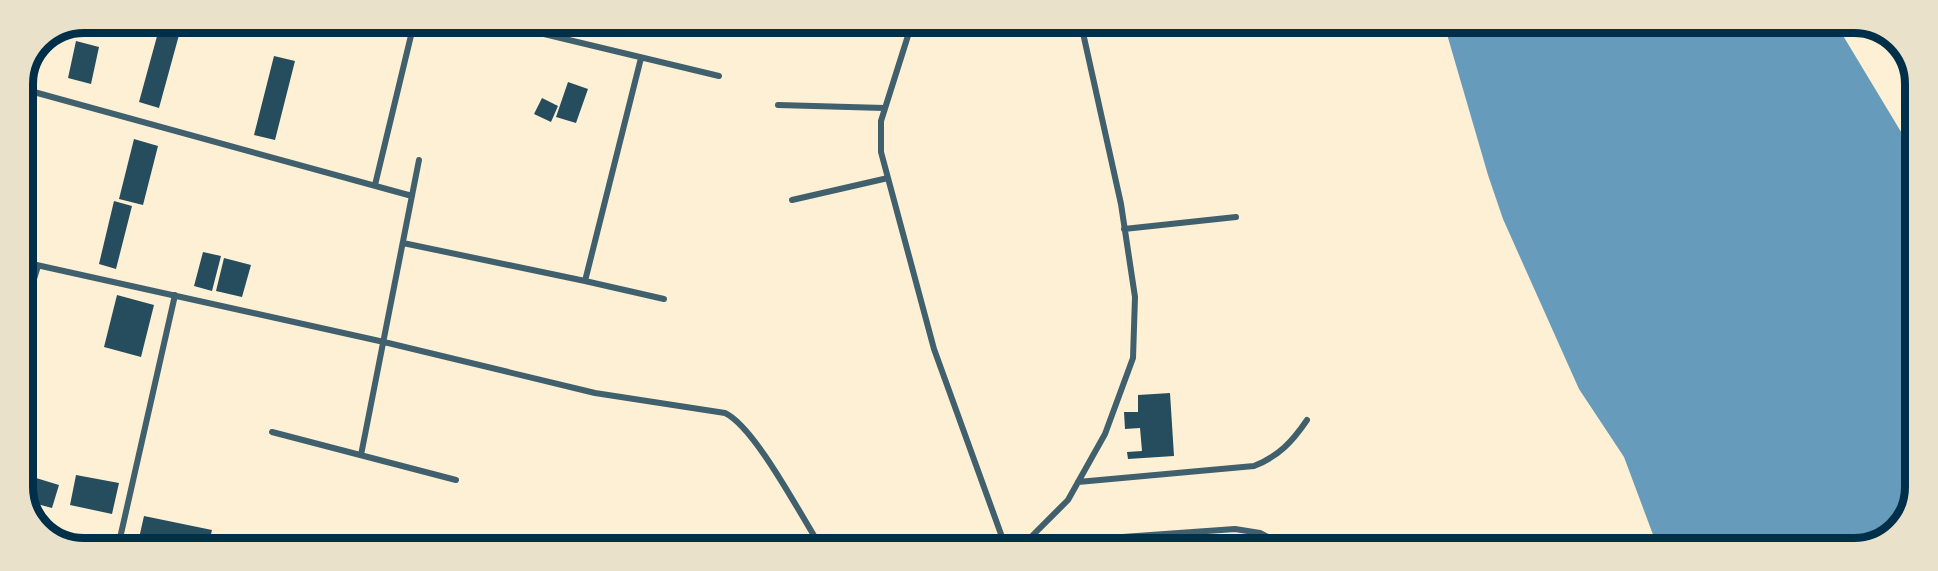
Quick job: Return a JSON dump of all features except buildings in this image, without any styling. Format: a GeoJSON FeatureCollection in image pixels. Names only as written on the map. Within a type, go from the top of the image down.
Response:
{"type":"FeatureCollection","features":[{"type":"Feature","properties":{"kind":"street"},"geometry":{"type":"LineString","coordinates":[[375,185],[412,33]]}},
{"type":"Feature","properties":{"kind":"street"},"geometry":{"type":"LineString","coordinates":[[539,33],[719,76]]}},
{"type":"Feature","properties":{"kind":"street"},"geometry":{"type":"LineString","coordinates":[[909,33],[884,108],[881,121],[881,152],[934,349],[1002,538]]}},
{"type":"Feature","properties":{"kind":"street"},"geometry":{"type":"LineString","coordinates":[[1030,538],[1068,500],[1105,434],[1133,358],[1135,297],[1125,229],[1083,33]]}},
{"type":"Feature","properties":{"kind":"street"},"geometry":{"type":"LineString","coordinates":[[585,281],[641,58]]}},
{"type":"Feature","properties":{"kind":"street"},"geometry":{"type":"LineString","coordinates":[[33,92],[412,196]]}},
{"type":"Feature","properties":{"kind":"street"},"geometry":{"type":"LineString","coordinates":[[778,105],[884,108]]}},
{"type":"Feature","properties":{"kind":"street"},"geometry":{"type":"LineString","coordinates":[[360,455],[418,160]]}},
{"type":"Feature","properties":{"kind":"street"},"geometry":{"type":"LineString","coordinates":[[792,200],[888,178]]}},
{"type":"Feature","properties":{"kind":"street"},"geometry":{"type":"LineString","coordinates":[[1125,229],[1236,218]]}},
{"type":"Feature","properties":{"kind":"street"},"geometry":{"type":"LineString","coordinates":[[403,243],[664,299]]}},
{"type":"Feature","properties":{"kind":"street"},"geometry":{"type":"LineString","coordinates":[[33,265],[384,342],[595,393],[725,413],[736,418],[753,438],[815,538]]}},
{"type":"Feature","properties":{"kind":"street"},"geometry":{"type":"LineString","coordinates":[[33,282],[38,266]]}},
{"type":"Feature","properties":{"kind":"street"},"geometry":{"type":"LineString","coordinates":[[120,538],[175,295]]}},
{"type":"Feature","properties":{"kind":"street"},"geometry":{"type":"LineString","coordinates":[[1078,482],[1254,466],[1274,458],[1292,442],[1307,420]]}},
{"type":"Feature","properties":{"kind":"street"},"geometry":{"type":"LineString","coordinates":[[272,432],[456,480]]}},
{"type":"Feature","properties":{"kind":"street"},"geometry":{"type":"LineString","coordinates":[[1122,538],[1235,529],[1260,532],[1271,538]]}},
{"type":"Feature","properties":{"kind":"water"},"geometry":{"type":"Polygon","coordinates":[[[1447,33],[1841,33],[1905,138],[1905,488],[1901,507],[1892,521],[1877,533],[1854,538],[1654,538],[1624,457],[1579,389],[1503,219],[1447,33]]]}}]}
